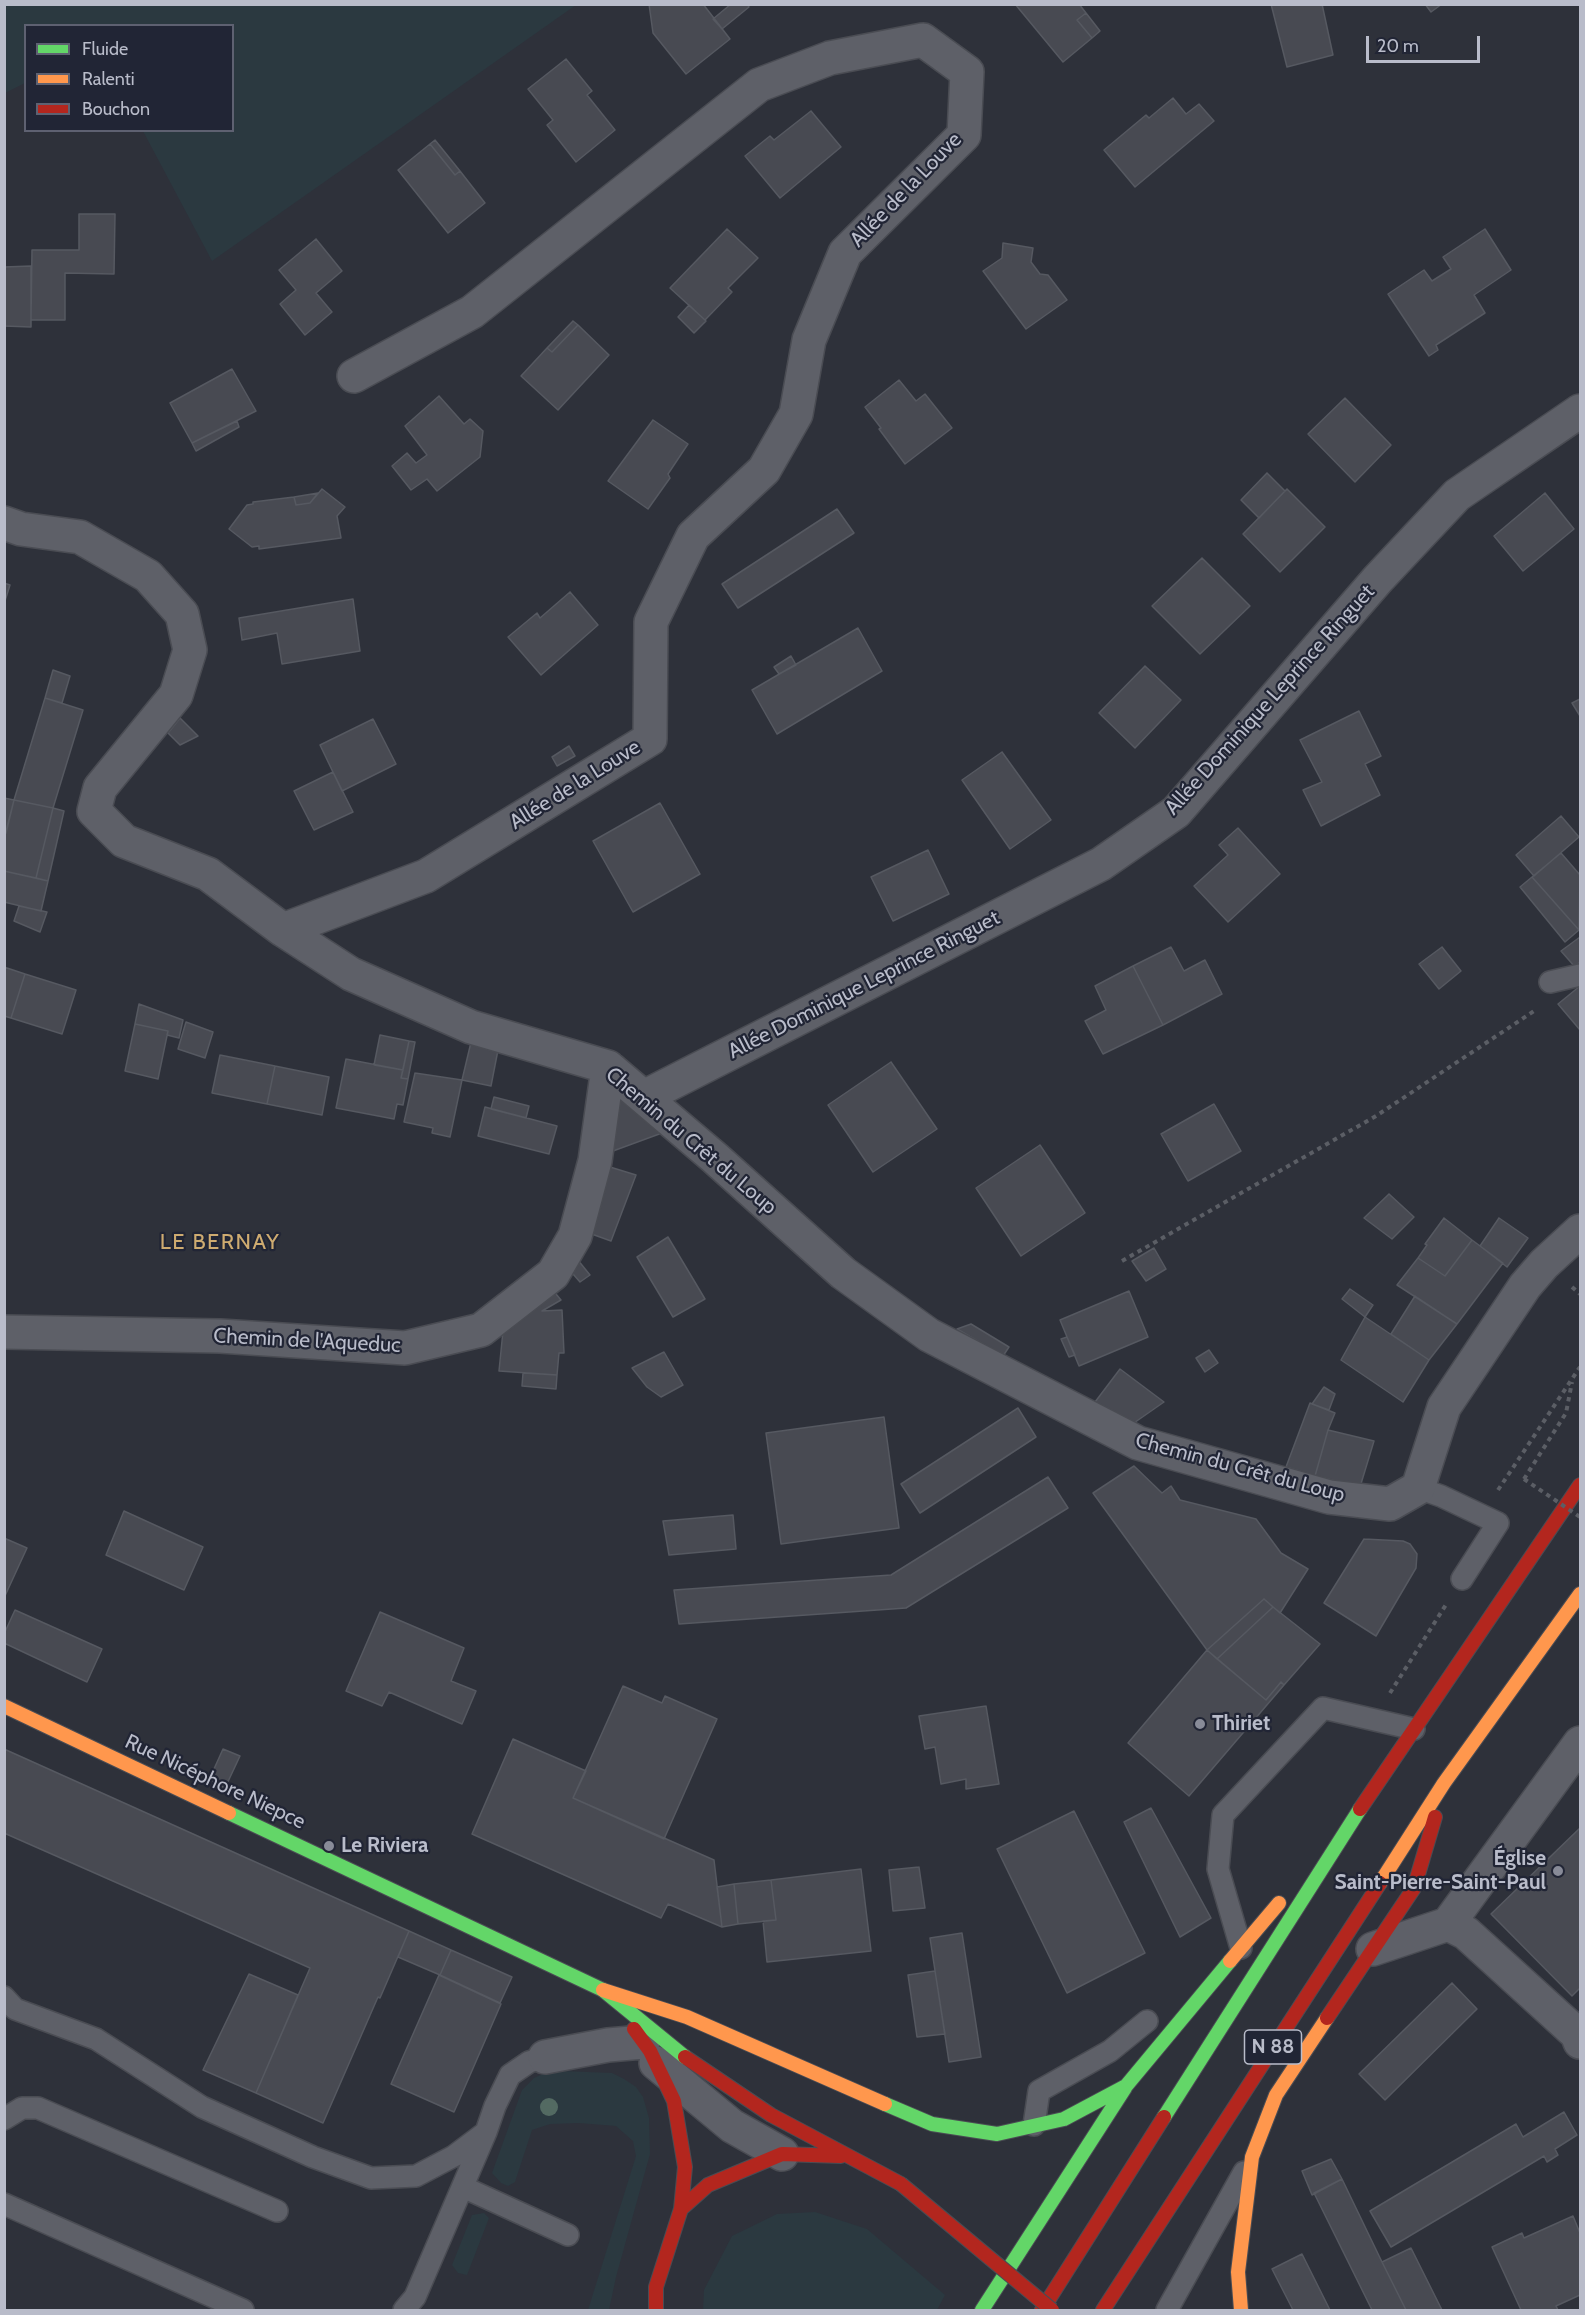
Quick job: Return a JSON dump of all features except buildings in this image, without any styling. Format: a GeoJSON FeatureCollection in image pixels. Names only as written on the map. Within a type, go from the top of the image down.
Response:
{"type":"FeatureCollection","features":[{"type":"Feature","properties":{"kind":"main road","name":"N 88"},"geometry":{"type":"LineString","coordinates":[[1042,2310],[1345,1830],[1581,1485]]}},
{"type":"Feature","properties":{"kind":"main road","name":"N 88"},"geometry":{"type":"LineString","coordinates":[[1103,2310],[1444,1784],[1581,1593]]}},
{"type":"Feature","properties":{"kind":"main road","name":"Rue Nicéphore Niepce"},"geometry":{"type":"LineString","coordinates":[[4,1706],[603,1990]]}},
{"type":"Feature","properties":{"kind":"main road"},"geometry":{"type":"LineString","coordinates":[[1241,2310],[1238,2272],[1252,2157],[1276,2096],[1414,1888],[1444,1784]]}},
{"type":"Feature","properties":{"kind":"main road"},"geometry":{"type":"LineString","coordinates":[[982,2310],[1126,2086],[1241,1948],[1345,1830]]}},
{"type":"Feature","properties":{"kind":"main road"},"geometry":{"type":"LineString","coordinates":[[603,1990],[650,2053],[674,2101],[685,2167],[681,2209],[656,2287],[656,2310]]}},
{"type":"Feature","properties":{"kind":"main road"},"geometry":{"type":"LineString","coordinates":[[603,1990],[687,2017],[932,2124],[997,2134],[1064,2119],[1126,2086]]}},
{"type":"Feature","properties":{"kind":"main road"},"geometry":{"type":"LineString","coordinates":[[603,1990],[678,2053],[771,2115],[901,2184],[1052,2310]]}},
{"type":"Feature","properties":{"kind":"main road"},"geometry":{"type":"LineString","coordinates":[[681,2209],[708,2185],[782,2154],[848,2156]]}},
{"type":"Feature","properties":{"kind":"street","name":"Allée de la Louve"},"geometry":{"type":"LineString","coordinates":[[283,930],[426,876],[650,739],[651,622],[656,611],[693,536],[764,470],[796,414],[808,340],[845,253],[964,135],[967,72],[922,40],[830,58],[759,85],[472,312],[354,376]]}},
{"type":"Feature","properties":{"kind":"street","name":"Allée Dominique Leprince Ringuet"},"geometry":{"type":"LineString","coordinates":[[644,1097],[1101,864],[1176,812],[1378,579],[1457,495],[1581,411]]}},
{"type":"Feature","properties":{"kind":"street","name":"Chemin du Crêt du Loup"},"geometry":{"type":"LineString","coordinates":[[4,523],[21,529],[80,537],[148,576],[182,614],[190,650],[176,695],[100,788],[94,811],[124,842],[208,874],[283,930],[351,974],[471,1027],[608,1067],[715,1158],[843,1273],[929,1335],[1138,1443],[1329,1497],[1390,1504],[1418,1488]]}},
{"type":"Feature","properties":{"kind":"street","name":"Chemin de l'Aqueduc"},"geometry":{"type":"LineString","coordinates":[[4,1332],[220,1336],[405,1348],[481,1330],[553,1274],[574,1236],[595,1161],[608,1067]]}},
{"type":"Feature","properties":{"kind":"street"},"geometry":{"type":"LineString","coordinates":[[1418,1488],[1444,1407],[1525,1286],[1544,1264],[1581,1231]]}},
{"type":"Feature","properties":{"kind":"street"},"geometry":{"type":"LineString","coordinates":[[1373,1949],[1448,1924],[1581,1743]]}},
{"type":"Feature","properties":{"kind":"street"},"geometry":{"type":"LineString","coordinates":[[1448,1924],[1466,1934],[1579,2036]]}},
{"type":"Feature","properties":{"kind":"street"},"geometry":{"type":"LineString","coordinates":[[544,2056],[608,2045],[650,2053],[732,2126],[782,2154]]}},
{"type":"Feature","properties":{"kind":"lane"},"geometry":{"type":"LineString","coordinates":[[1550,982],[1581,975]]}},
{"type":"Feature","properties":{"kind":"lane"},"geometry":{"type":"LineString","coordinates":[[1418,1488],[1441,1496],[1498,1523],[1462,1580]]}},
{"type":"Feature","properties":{"kind":"lane"},"geometry":{"type":"LineString","coordinates":[[1241,1948],[1218,1869],[1223,1815],[1323,1708],[1414,1729]]}},
{"type":"Feature","properties":{"kind":"lane"},"geometry":{"type":"LineString","coordinates":[[8,2008],[96,2039],[202,2107],[313,2157],[371,2178],[416,2176],[454,2156],[486,2132]]}},
{"type":"Feature","properties":{"kind":"lane"},"geometry":{"type":"LineString","coordinates":[[1034,2125],[1038,2091],[1110,2051],[1147,2021]]}},
{"type":"Feature","properties":{"kind":"lane"},"geometry":{"type":"LineString","coordinates":[[404,2310],[415,2297],[495,2106],[510,2076],[529,2062],[544,2056]]}},
{"type":"Feature","properties":{"kind":"lane"},"geometry":{"type":"LineString","coordinates":[[4,2119],[22,2108],[38,2108],[277,2211]]}},
{"type":"Feature","properties":{"kind":"lane"},"geometry":{"type":"LineString","coordinates":[[1167,2310],[1252,2157]]}},
{"type":"Feature","properties":{"kind":"lane"},"geometry":{"type":"LineString","coordinates":[[463,2187],[568,2235]]}},
{"type":"Feature","properties":{"kind":"lane"},"geometry":{"type":"LineString","coordinates":[[4,2204],[219,2305],[243,2310]]}},
{"type":"Feature","properties":{"kind":"path"},"geometry":{"type":"LineString","coordinates":[[1122,1261],[1376,1116],[1544,1004]]}},
{"type":"Feature","properties":{"kind":"path"},"geometry":{"type":"LineString","coordinates":[[1498,1523],[1491,1502],[1581,1368]]}},
{"type":"Feature","properties":{"kind":"path"},"geometry":{"type":"LineString","coordinates":[[1573,1380],[1566,1413],[1524,1479],[1581,1517]]}},
{"type":"Feature","properties":{"kind":"path"},"geometry":{"type":"LineString","coordinates":[[1374,1719],[1462,1580]]}},
{"type":"Feature","properties":{"kind":"shaded area"},"geometry":{"type":"Polygon","coordinates":[[[5,4],[576,4],[212,261],[144,132],[234,132],[234,24],[24,24],[24,84],[5,93],[5,4]]]}},
{"type":"Feature","properties":{"kind":"shaded area"},"geometry":{"type":"Polygon","coordinates":[[[547,2072],[612,2073],[624,2079],[636,2087],[643,2097],[649,2118],[650,2154],[609,2310],[588,2310],[636,2156],[633,2141],[616,2126],[579,2123],[550,2124],[532,2130],[515,2182],[508,2186],[501,2183],[492,2173],[522,2090],[534,2078],[547,2072]]]}},
{"type":"Feature","properties":{"kind":"shaded area"},"geometry":{"type":"Polygon","coordinates":[[[815,2212],[867,2229],[945,2295],[937,2310],[703,2310],[704,2290],[732,2236],[777,2214],[815,2212]]]}},
{"type":"Feature","properties":{"kind":"shaded area"},"geometry":{"type":"Polygon","coordinates":[[[484,2213],[489,2218],[467,2275],[458,2273],[452,2265],[472,2215],[484,2213]]]}},
{"type":"Feature","properties":{"kind":"traffic: fast"},"geometry":{"type":"LineString","coordinates":[[1164,2117],[1360,1809]]}},
{"type":"Feature","properties":{"kind":"traffic: fast"},"geometry":{"type":"LineString","coordinates":[[229,1813],[603,1990],[685,2057]]}},
{"type":"Feature","properties":{"kind":"traffic: fast"},"geometry":{"type":"LineString","coordinates":[[885,2104],[932,2124],[997,2134],[1064,2119],[1126,2086],[1230,1961]]}},
{"type":"Feature","properties":{"kind":"traffic: fast"},"geometry":{"type":"LineString","coordinates":[[982,2310],[1125,2088]]}},
{"type":"Feature","properties":{"kind":"traffic: slow"},"geometry":{"type":"LineString","coordinates":[[1380,1883],[1444,1783],[1580,1594]]}},
{"type":"Feature","properties":{"kind":"traffic: slow"},"geometry":{"type":"LineString","coordinates":[[4,1706],[229,1813]]}},
{"type":"Feature","properties":{"kind":"traffic: slow"},"geometry":{"type":"LineString","coordinates":[[1230,1961],[1279,1903]]}},
{"type":"Feature","properties":{"kind":"traffic: slow"},"geometry":{"type":"LineString","coordinates":[[603,1990],[687,2017],[885,2104]]}},
{"type":"Feature","properties":{"kind":"traffic: slow"},"geometry":{"type":"LineString","coordinates":[[1241,2310],[1238,2272],[1252,2157],[1276,2095],[1327,2018]]}},
{"type":"Feature","properties":{"kind":"traffic: jam"},"geometry":{"type":"LineString","coordinates":[[1360,1809],[1580,1485]]}},
{"type":"Feature","properties":{"kind":"traffic: jam"},"geometry":{"type":"LineString","coordinates":[[1327,2018],[1414,1888],[1435,1817]]}},
{"type":"Feature","properties":{"kind":"traffic: jam"},"geometry":{"type":"LineString","coordinates":[[1103,2310],[1380,1883]]}},
{"type":"Feature","properties":{"kind":"traffic: jam"},"geometry":{"type":"LineString","coordinates":[[634,2029],[650,2051],[674,2101],[685,2167],[681,2209],[656,2287],[656,2310]]}},
{"type":"Feature","properties":{"kind":"traffic: jam"},"geometry":{"type":"LineString","coordinates":[[685,2057],[771,2115],[901,2184]]}},
{"type":"Feature","properties":{"kind":"traffic: jam"},"geometry":{"type":"LineString","coordinates":[[1042,2310],[1164,2117]]}},
{"type":"Feature","properties":{"kind":"traffic: jam"},"geometry":{"type":"LineString","coordinates":[[681,2209],[708,2185],[782,2154],[841,2156]]}},
{"type":"Feature","properties":{"kind":"traffic: jam"},"geometry":{"type":"LineString","coordinates":[[901,2184],[1052,2310]]}},
{"type":"Feature","properties":{"kind":"place","name":"Thiriet"},"geometry":{"type":"Point","coordinates":[1200,1724]}},
{"type":"Feature","properties":{"kind":"place","name":"Le Riviera"},"geometry":{"type":"Point","coordinates":[329,1846]}},
{"type":"Feature","properties":{"kind":"place","name":"Église Saint-Pierre-Saint-Paul"},"geometry":{"type":"Point","coordinates":[1558,1871]}},
{"type":"Feature","properties":{"kind":"district","name":"LE BERNAY"},"geometry":{"type":"Point","coordinates":[220,1243]}}]}
